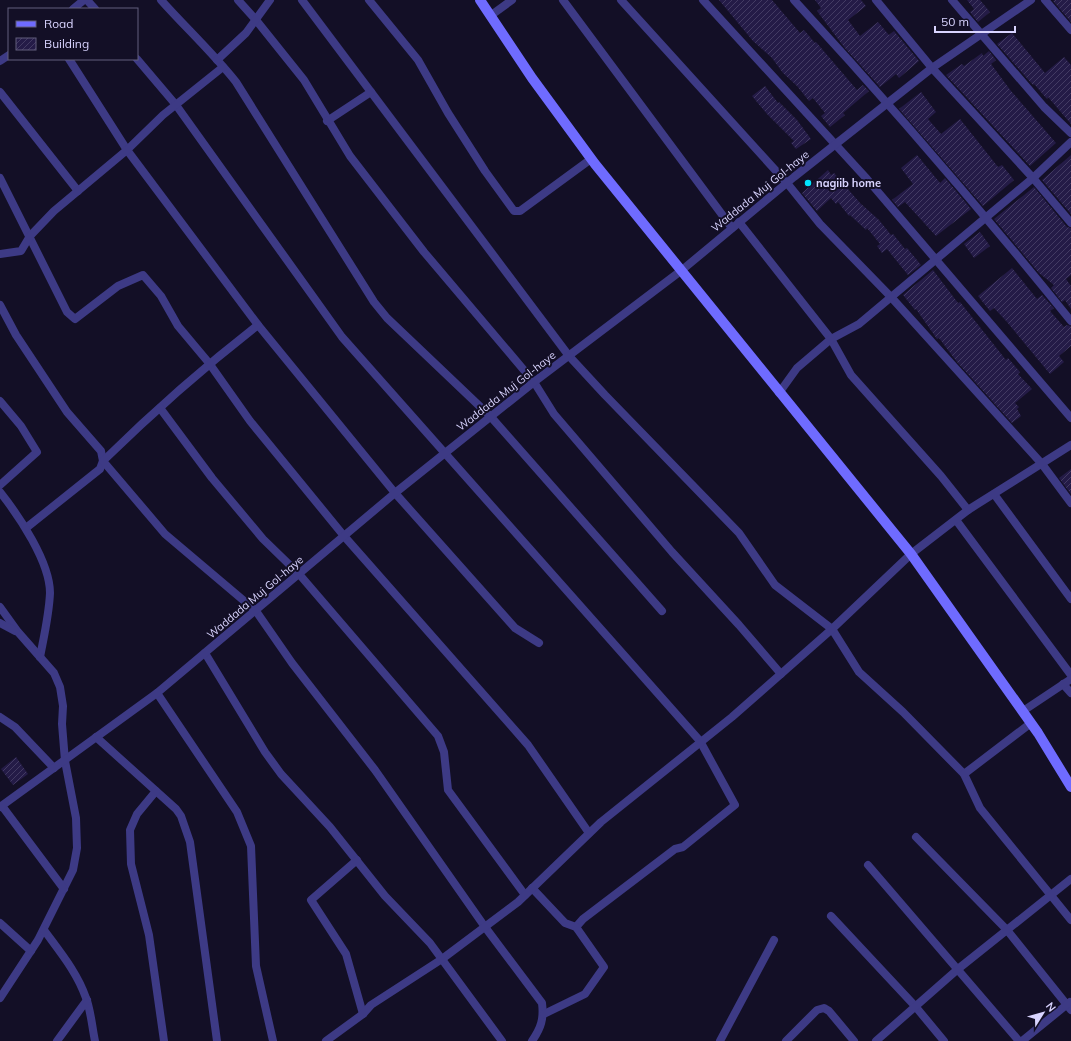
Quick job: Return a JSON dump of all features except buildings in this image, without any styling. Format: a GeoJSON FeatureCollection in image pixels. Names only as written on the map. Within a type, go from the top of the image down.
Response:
{"type":"FeatureCollection","features":[{"type":"Feature","properties":{"kind":"main road"},"geometry":{"type":"LineString","coordinates":[[480,0],[532,78],[591,159],[910,554],[1023,711],[1071,787]]}},
{"type":"Feature","properties":{"kind":"street"},"geometry":{"type":"LineString","coordinates":[[74,8],[84,0]]}},
{"type":"Feature","properties":{"kind":"street"},"geometry":{"type":"LineString","coordinates":[[87,0],[94,8]]}},
{"type":"Feature","properties":{"kind":"street"},"geometry":{"type":"LineString","coordinates":[[161,0],[236,82],[374,302],[387,318],[490,417],[662,612]]}},
{"type":"Feature","properties":{"kind":"street"},"geometry":{"type":"LineString","coordinates":[[238,0],[304,80],[327,121],[350,156],[400,222],[534,382],[554,414],[672,552],[739,625],[781,674]]}},
{"type":"Feature","properties":{"kind":"street"},"geometry":{"type":"LineString","coordinates":[[217,60],[246,34],[270,0]]}},
{"type":"Feature","properties":{"kind":"street"},"geometry":{"type":"LineString","coordinates":[[302,0],[569,356],[605,396],[739,533],[775,585],[832,628],[859,672],[903,712],[964,774],[980,808],[1071,920]]}},
{"type":"Feature","properties":{"kind":"street"},"geometry":{"type":"LineString","coordinates":[[370,0],[418,60],[448,113],[485,171],[514,211],[520,212],[591,159]]}},
{"type":"Feature","properties":{"kind":"street"},"geometry":{"type":"LineString","coordinates":[[490,16],[512,0]]}},
{"type":"Feature","properties":{"kind":"street"},"geometry":{"type":"LineString","coordinates":[[564,0],[735,225],[831,339],[851,375],[941,476],[968,510]]}},
{"type":"Feature","properties":{"kind":"street"},"geometry":{"type":"LineString","coordinates":[[621,0],[787,183],[820,224],[891,297],[1042,464],[1071,503]]}},
{"type":"Feature","properties":{"kind":"street"},"geometry":{"type":"LineString","coordinates":[[703,0],[835,146],[867,179],[1071,418]]}},
{"type":"Feature","properties":{"kind":"street"},"geometry":{"type":"LineString","coordinates":[[794,0],[986,216],[1071,321]]}},
{"type":"Feature","properties":{"kind":"street"},"geometry":{"type":"LineString","coordinates":[[876,0],[932,68],[1033,178],[1071,223]]}},
{"type":"Feature","properties":{"kind":"street"},"geometry":{"type":"LineString","coordinates":[[952,0],[1044,106],[1071,133]]}},
{"type":"Feature","properties":{"kind":"street","name":"Waddada Muj Gol-haye"},"geometry":{"type":"LineString","coordinates":[[1,807],[157,693],[395,493],[534,382],[682,270],[735,225],[932,68],[1031,0]]}},
{"type":"Feature","properties":{"kind":"street"},"geometry":{"type":"LineString","coordinates":[[1045,0],[1071,30]]}},
{"type":"Feature","properties":{"kind":"street"},"geometry":{"type":"LineString","coordinates":[[70,60],[127,150],[258,324],[395,493],[515,628],[540,643]]}},
{"type":"Feature","properties":{"kind":"street"},"geometry":{"type":"LineString","coordinates":[[138,60],[176,105],[342,337],[446,452],[700,741],[735,805],[683,847],[675,849],[589,914],[576,927]]}},
{"type":"Feature","properties":{"kind":"street"},"geometry":{"type":"LineString","coordinates":[[0,254],[21,252],[30,236],[54,211],[127,150],[176,105],[223,67]]}},
{"type":"Feature","properties":{"kind":"street"},"geometry":{"type":"LineString","coordinates":[[0,92],[78,191]]}},
{"type":"Feature","properties":{"kind":"street"},"geometry":{"type":"LineString","coordinates":[[327,121],[371,92]]}},
{"type":"Feature","properties":{"kind":"street"},"geometry":{"type":"LineString","coordinates":[[779,393],[797,368],[831,339],[859,324],[1033,178],[1071,142]]}},
{"type":"Feature","properties":{"kind":"street"},"geometry":{"type":"LineString","coordinates":[[0,178],[68,312],[75,319],[118,286],[143,275],[161,296],[178,326],[209,363],[250,421],[344,536],[528,745],[590,833]]}},
{"type":"Feature","properties":{"kind":"street"},"geometry":{"type":"LineString","coordinates":[[0,305],[16,335],[67,412],[101,451],[103,461],[165,534],[256,611],[292,664],[375,770],[485,927],[542,1003],[544,1014],[541,1029],[532,1041]]}},
{"type":"Feature","properties":{"kind":"street"},"geometry":{"type":"LineString","coordinates":[[26,528],[100,469],[103,461],[140,425],[209,363],[258,324]]}},
{"type":"Feature","properties":{"kind":"street"},"geometry":{"type":"LineString","coordinates":[[0,401],[21,426],[37,452],[0,485]]}},
{"type":"Feature","properties":{"kind":"street"},"geometry":{"type":"LineString","coordinates":[[160,408],[212,478],[263,539],[299,574],[438,736],[444,752],[448,790],[525,895]]}},
{"type":"Feature","properties":{"kind":"street"},"geometry":{"type":"LineString","coordinates":[[326,1041],[363,1014],[371,1005],[442,959],[525,895],[601,822],[700,741],[732,717],[781,674],[910,554],[968,510],[1071,445]]}},
{"type":"Feature","properties":{"kind":"street"},"geometry":{"type":"LineString","coordinates":[[0,492],[26,528],[45,568],[50,592],[40,657]]}},
{"type":"Feature","properties":{"kind":"street"},"geometry":{"type":"LineString","coordinates":[[994,494],[1071,600]]}},
{"type":"Feature","properties":{"kind":"street"},"geometry":{"type":"LineString","coordinates":[[956,520],[1071,675]]}},
{"type":"Feature","properties":{"kind":"street"},"geometry":{"type":"LineString","coordinates":[[0,607],[18,632],[54,673],[60,686],[63,706],[62,724],[65,761],[76,818],[77,848],[73,870],[44,930],[0,998]]}},
{"type":"Feature","properties":{"kind":"street"},"geometry":{"type":"LineString","coordinates":[[0,623],[18,632]]}},
{"type":"Feature","properties":{"kind":"street"},"geometry":{"type":"LineString","coordinates":[[206,653],[269,758],[281,774],[330,827],[386,896],[430,943],[502,1041]]}},
{"type":"Feature","properties":{"kind":"street"},"geometry":{"type":"LineString","coordinates":[[1023,711],[1071,679]]}},
{"type":"Feature","properties":{"kind":"street"},"geometry":{"type":"LineString","coordinates":[[1063,684],[1071,693]]}},
{"type":"Feature","properties":{"kind":"street"},"geometry":{"type":"LineString","coordinates":[[157,693],[237,812],[251,846],[256,966],[273,1041]]}},
{"type":"Feature","properties":{"kind":"street"},"geometry":{"type":"LineString","coordinates":[[0,717],[15,727],[54,768]]}},
{"type":"Feature","properties":{"kind":"street"},"geometry":{"type":"LineString","coordinates":[[964,774],[1031,723]]}},
{"type":"Feature","properties":{"kind":"street"},"geometry":{"type":"LineString","coordinates":[[96,737],[156,791],[181,816],[190,842],[217,1041]]}},
{"type":"Feature","properties":{"kind":"street"},"geometry":{"type":"LineString","coordinates":[[156,791],[137,814],[130,830],[131,864],[149,935],[164,1041]]}},
{"type":"Feature","properties":{"kind":"street"},"geometry":{"type":"LineString","coordinates":[[1,807],[64,889]]}},
{"type":"Feature","properties":{"kind":"street"},"geometry":{"type":"LineString","coordinates":[[868,865],[1020,1041],[1070,1005],[1007,930],[916,836]]}},
{"type":"Feature","properties":{"kind":"street"},"geometry":{"type":"LineString","coordinates":[[357,860],[311,900],[346,954],[363,1014]]}},
{"type":"Feature","properties":{"kind":"street"},"geometry":{"type":"LineString","coordinates":[[876,1041],[958,969],[1071,878]]}},
{"type":"Feature","properties":{"kind":"street"},"geometry":{"type":"LineString","coordinates":[[532,888],[565,923],[576,927],[604,967],[585,994],[544,1014]]}},
{"type":"Feature","properties":{"kind":"street"},"geometry":{"type":"LineString","coordinates":[[830,916],[916,1006],[944,1041]]}},
{"type":"Feature","properties":{"kind":"street"},"geometry":{"type":"LineString","coordinates":[[0,923],[31,951]]}},
{"type":"Feature","properties":{"kind":"street"},"geometry":{"type":"LineString","coordinates":[[44,930],[75,974],[87,1000],[95,1041]]}},
{"type":"Feature","properties":{"kind":"street"},"geometry":{"type":"LineString","coordinates":[[720,1041],[774,940]]}},
{"type":"Feature","properties":{"kind":"street"},"geometry":{"type":"LineString","coordinates":[[57,1041],[87,1000]]}},
{"type":"Feature","properties":{"kind":"street"},"geometry":{"type":"LineString","coordinates":[[786,1041],[817,1010],[824,1008],[829,1011],[854,1041]]}},
{"type":"Feature","properties":{"kind":"place","name":"nagiib home"},"geometry":{"type":"Point","coordinates":[808,183]}}]}
